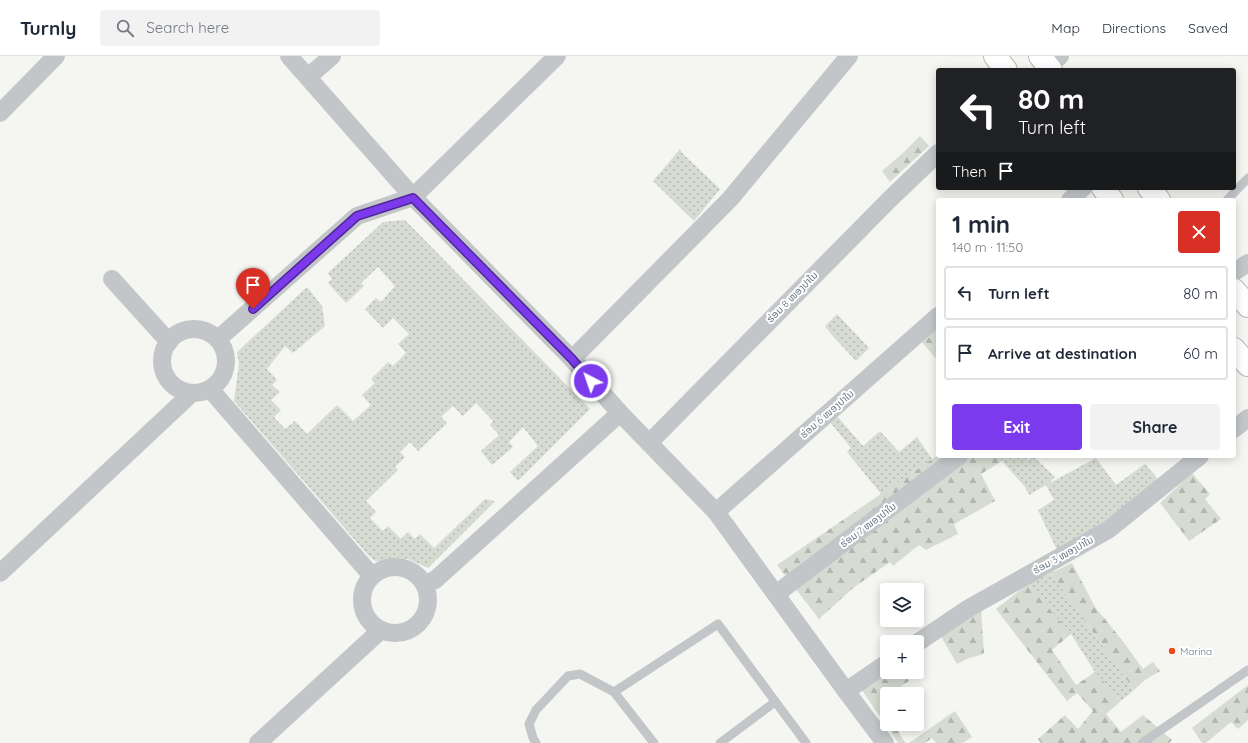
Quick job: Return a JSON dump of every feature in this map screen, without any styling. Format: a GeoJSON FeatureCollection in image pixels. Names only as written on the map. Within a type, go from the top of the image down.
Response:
{"type":"FeatureCollection","features":[{"type":"Feature","properties":{"kind":"highway"},"geometry":{"type":"LineString","coordinates":[[995,56],[1004,68]]}},
{"type":"Feature","properties":{"kind":"highway"},"geometry":{"type":"LineString","coordinates":[[1151,190],[1157,198]]}},
{"type":"Feature","properties":{"kind":"highway"},"geometry":{"type":"LineString","coordinates":[[1236,292],[1248,306]]}},
{"type":"Feature","properties":{"kind":"highway"},"geometry":{"type":"LineString","coordinates":[[1236,351],[1248,365]]}},
{"type":"Feature","properties":{"kind":"street"},"geometry":{"type":"LineString","coordinates":[[0,113],[56,56]]}},
{"type":"Feature","properties":{"kind":"street"},"geometry":{"type":"LineString","coordinates":[[289,56],[413,198],[572,359],[620,413],[716,512],[885,743]]}},
{"type":"Feature","properties":{"kind":"street"},"geometry":{"type":"LineString","coordinates":[[308,77],[332,56]]}},
{"type":"Feature","properties":{"kind":"street"},"geometry":{"type":"LineString","coordinates":[[218,339],[357,216],[413,198],[557,56]]}},
{"type":"Feature","properties":{"kind":"street"},"geometry":{"type":"LineString","coordinates":[[572,359],[730,199],[849,56]]}},
{"type":"Feature","properties":{"kind":"street","name":"ຮ່ອມ 8 ໜອງປາໃນ"},"geometry":{"type":"LineString","coordinates":[[649,443],[889,200],[936,155]]}},
{"type":"Feature","properties":{"kind":"street"},"geometry":{"type":"LineString","coordinates":[[1072,198],[1081,190]]}},
{"type":"Feature","properties":{"kind":"street"},"geometry":{"type":"LineString","coordinates":[[1236,271],[1248,263]]}},
{"type":"Feature","properties":{"kind":"street"},"geometry":{"type":"LineString","coordinates":[[112,279],[169,342]]}},
{"type":"Feature","properties":{"kind":"street","name":"ຮ່ອມ 6 ໜອງປາໃນ"},"geometry":{"type":"LineString","coordinates":[[716,512],[936,318]]}},
{"type":"Feature","properties":{"kind":"street"},"geometry":{"type":"LineString","coordinates":[[190,329],[200,329],[210,333],[218,339],[224,348],[227,359],[226,370],[221,380],[213,388],[203,392],[192,393],[182,391],[166,376],[162,356],[166,346],[172,338],[180,332],[190,329]]}},
{"type":"Feature","properties":{"kind":"street"},"geometry":{"type":"LineString","coordinates":[[210,389],[372,576]]}},
{"type":"Feature","properties":{"kind":"street"},"geometry":{"type":"LineString","coordinates":[[0,573],[192,393]]}},
{"type":"Feature","properties":{"kind":"street"},"geometry":{"type":"LineString","coordinates":[[424,584],[435,580],[620,413]]}},
{"type":"Feature","properties":{"kind":"street"},"geometry":{"type":"LineString","coordinates":[[1236,427],[1248,418]]}},
{"type":"Feature","properties":{"kind":"street","name":"ຮ່ອມ 7 ໜອງປາໃນ"},"geometry":{"type":"LineString","coordinates":[[776,594],[956,458]]}},
{"type":"Feature","properties":{"kind":"street","name":"ຮ່ອມ 3 ໜອງປາໃນ"},"geometry":{"type":"LineString","coordinates":[[924,638],[969,608],[1108,530],[1198,458]]}},
{"type":"Feature","properties":{"kind":"street"},"geometry":{"type":"LineString","coordinates":[[392,567],[403,568],[413,572],[424,584],[428,600],[426,611],[421,621],[412,628],[403,632],[392,633],[381,630],[372,624],[365,615],[362,605],[362,594],[365,584],[381,569],[392,567]]}},
{"type":"Feature","properties":{"kind":"street"},"geometry":{"type":"LineString","coordinates":[[258,743],[381,630]]}},
{"type":"Feature","properties":{"kind":"street"},"geometry":{"type":"LineString","coordinates":[[846,691],[880,668]]}},
{"type":"Feature","properties":{"kind":"lane"},"geometry":{"type":"LineString","coordinates":[[1229,198],[1248,178]]}},
{"type":"Feature","properties":{"kind":"lane"},"geometry":{"type":"LineString","coordinates":[[614,692],[718,624],[806,743]]}},
{"type":"Feature","properties":{"kind":"lane"},"geometry":{"type":"LineString","coordinates":[[1142,743],[1248,670]]}},
{"type":"Feature","properties":{"kind":"lane"},"geometry":{"type":"LineString","coordinates":[[536,743],[533,738],[530,724],[536,710],[568,676],[580,674],[614,692],[654,743]]}},
{"type":"Feature","properties":{"kind":"lane"},"geometry":{"type":"LineString","coordinates":[[720,743],[775,702]]}},
{"type":"Feature","properties":{"kind":"green space"},"geometry":{"type":"Polygon","coordinates":[[[920,136],[929,146],[890,182],[882,171],[920,136]]]}},
{"type":"Feature","properties":{"kind":"green space"},"geometry":{"type":"Polygon","coordinates":[[[680,149],[682,153],[720,189],[694,221],[653,181],[680,149]]]}},
{"type":"Feature","properties":{"kind":"green space"},"geometry":{"type":"Polygon","coordinates":[[[405,220],[590,409],[518,481],[510,472],[538,446],[523,427],[509,442],[513,447],[492,465],[481,451],[499,435],[490,425],[493,421],[476,403],[463,416],[453,406],[441,417],[447,423],[418,451],[410,442],[400,452],[405,457],[395,467],[398,470],[366,501],[376,512],[370,518],[383,531],[388,526],[401,539],[408,532],[415,539],[420,534],[434,548],[485,499],[495,501],[428,568],[408,559],[397,558],[375,561],[368,555],[234,401],[239,364],[237,352],[307,287],[322,306],[325,326],[293,353],[285,346],[267,369],[277,380],[272,385],[280,392],[271,400],[281,410],[274,417],[285,429],[295,421],[307,434],[337,405],[353,421],[371,405],[362,395],[375,383],[371,379],[388,362],[393,366],[406,353],[398,344],[409,334],[393,318],[383,328],[365,309],[376,298],[381,302],[395,286],[378,267],[361,283],[364,286],[346,303],[328,283],[332,279],[328,273],[383,222],[405,220]]]}},
{"type":"Feature","properties":{"kind":"green space"},"geometry":{"type":"Polygon","coordinates":[[[837,314],[869,348],[856,361],[825,326],[837,314]]]}},
{"type":"Feature","properties":{"kind":"green space"},"geometry":{"type":"Polygon","coordinates":[[[936,329],[936,359],[921,341],[936,329]]]}},
{"type":"Feature","properties":{"kind":"green space"},"geometry":{"type":"Polygon","coordinates":[[[837,416],[863,446],[880,431],[899,452],[917,437],[932,459],[881,494],[847,452],[851,448],[830,422],[837,416]]]}},
{"type":"Feature","properties":{"kind":"green space"},"geometry":{"type":"Polygon","coordinates":[[[936,456],[936,458],[1001,458],[1002,461],[981,474],[995,501],[954,524],[958,534],[926,550],[919,545],[893,566],[890,562],[853,588],[819,619],[777,565],[936,456]]]}},
{"type":"Feature","properties":{"kind":"green space"},"geometry":{"type":"Polygon","coordinates":[[[1001,458],[1026,458],[1028,460],[1030,458],[1035,458],[1055,477],[1048,484],[1096,458],[1116,485],[1145,464],[1158,479],[1103,523],[1058,552],[1038,510],[1054,500],[1046,485],[1029,495],[1025,487],[1001,458]]]}},
{"type":"Feature","properties":{"kind":"green space"},"geometry":{"type":"Polygon","coordinates":[[[1192,473],[1210,494],[1205,499],[1221,519],[1189,541],[1160,503],[1192,473]]]}},
{"type":"Feature","properties":{"kind":"green space"},"geometry":{"type":"Polygon","coordinates":[[[1072,563],[1095,607],[1143,669],[1153,662],[1160,671],[1145,680],[1134,690],[1051,573],[1072,563]]]}},
{"type":"Feature","properties":{"kind":"green space"},"geometry":{"type":"Polygon","coordinates":[[[1051,573],[1134,690],[1121,701],[1095,672],[1071,634],[1028,584],[1051,573]]]}},
{"type":"Feature","properties":{"kind":"green space"},"geometry":{"type":"Polygon","coordinates":[[[1028,584],[1071,634],[1052,650],[1076,685],[1095,672],[1121,701],[1106,714],[1121,732],[1143,715],[1172,740],[1169,743],[1041,743],[1038,739],[1065,715],[1078,729],[1093,711],[1077,693],[1067,701],[996,609],[1028,584]]]}},
{"type":"Feature","properties":{"kind":"green space"},"geometry":{"type":"Polygon","coordinates":[[[981,610],[984,654],[969,658],[957,664],[940,635],[981,610]]]}},
{"type":"Feature","properties":{"kind":"green space"},"geometry":{"type":"Polygon","coordinates":[[[880,657],[880,679],[908,679],[909,681],[900,687],[880,687],[880,717],[853,677],[880,657]]]}},
{"type":"Feature","properties":{"kind":"green space"},"geometry":{"type":"Polygon","coordinates":[[[1248,685],[1248,720],[1238,729],[1231,722],[1206,743],[1202,743],[1192,728],[1248,685]]]}},
{"type":"Feature","properties":{"kind":"green space"},"geometry":{"type":"Polygon","coordinates":[[[955,711],[972,737],[963,743],[936,743],[932,738],[925,743],[909,743],[955,711]]]}},
{"type":"Feature","properties":{"kind":"green space"},"geometry":{"type":"Polygon","coordinates":[[[890,731],[898,731],[905,743],[898,743],[890,731]]]}},
{"type":"Feature","properties":{"kind":"place","name":"Marina"},"geometry":{"type":"Point","coordinates":[1172,651]}},
{"type":"Feature","properties":{"kind":"route"},"geometry":{"type":"LineString","coordinates":[[253,309],[357,216],[413,198],[572,359],[591,381]]}}]}
